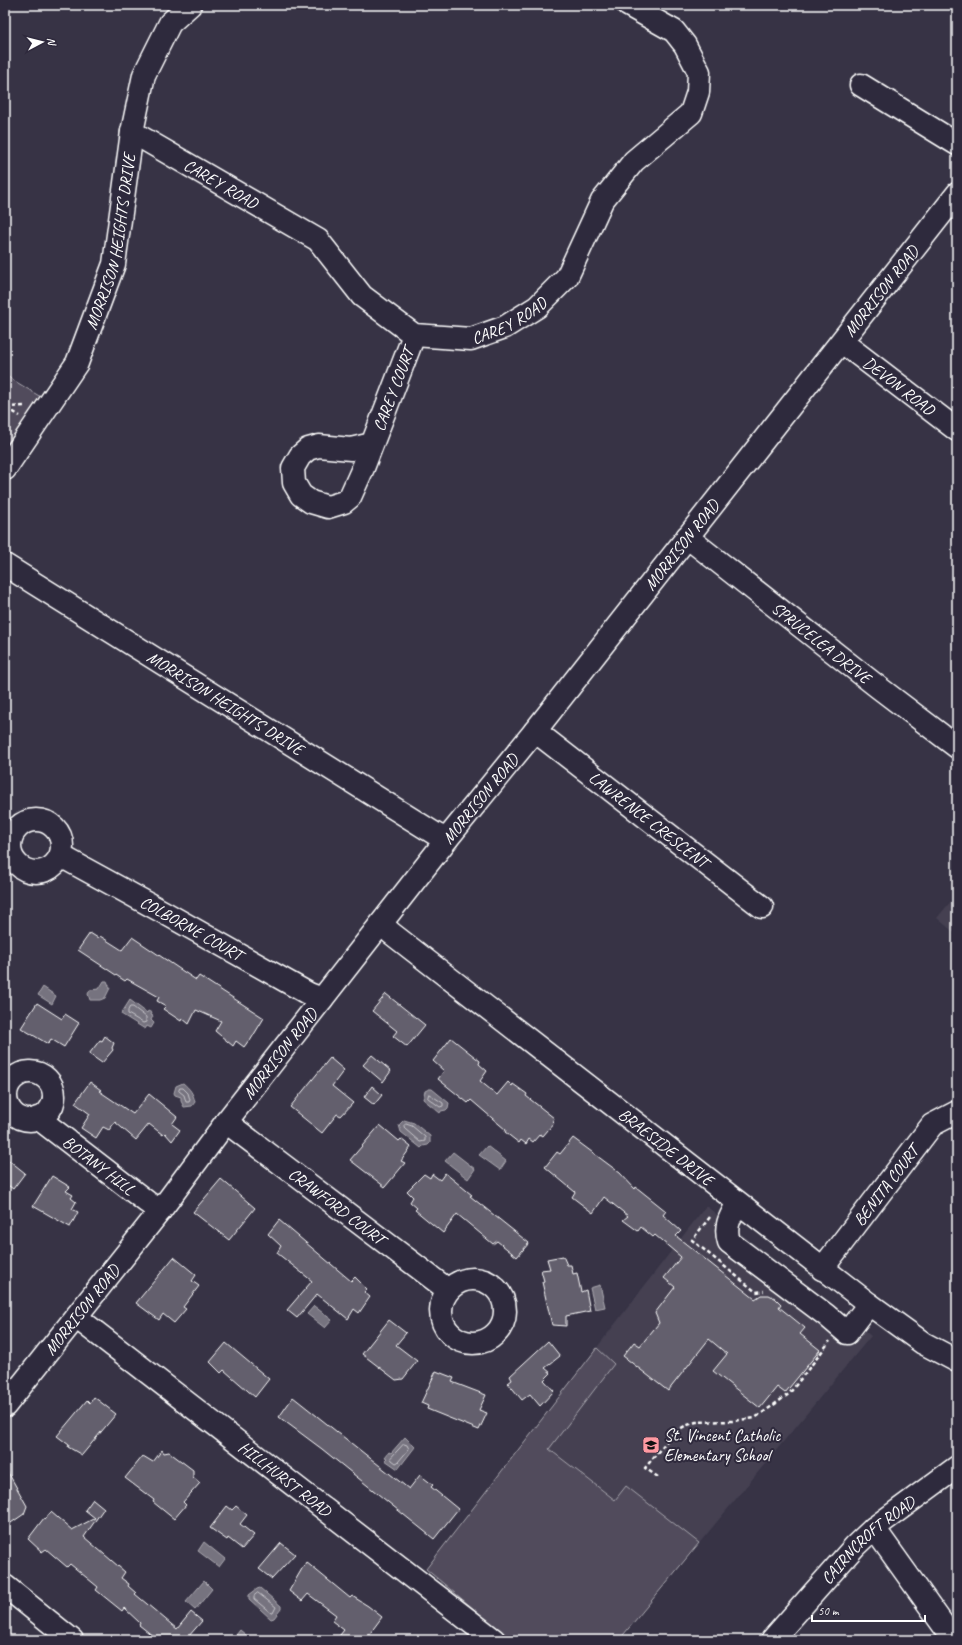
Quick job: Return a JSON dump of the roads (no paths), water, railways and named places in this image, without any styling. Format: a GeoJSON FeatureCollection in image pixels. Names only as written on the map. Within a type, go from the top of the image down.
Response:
{"type":"FeatureCollection","features":[{"type":"Feature","properties":{"kind":"street","name":"MORRISON HEIGHTS DRIVE"},"geometry":{"type":"LineString","coordinates":[[5,469],[77,363],[114,264],[132,132],[144,75],[170,23],[190,5]]}},
{"type":"Feature","properties":{"kind":"street","name":"CAREY ROAD"},"geometry":{"type":"LineString","coordinates":[[132,132],[318,240],[362,296],[414,335],[471,339],[505,327],[537,307],[567,277],[602,201],[634,160],[691,113],[698,92],[699,72],[685,45],[674,32],[628,5]]}},
{"type":"Feature","properties":{"kind":"street"},"geometry":{"type":"LineString","coordinates":[[861,85],[957,144]]}},
{"type":"Feature","properties":{"kind":"street","name":"MORRISON ROAD"},"geometry":{"type":"LineString","coordinates":[[5,1406],[160,1211],[226,1122],[447,839],[535,731],[957,194]]}},
{"type":"Feature","properties":{"kind":"street","name":"CAREY COURT"},"geometry":{"type":"LineString","coordinates":[[372,444],[414,335]]}},
{"type":"Feature","properties":{"kind":"street","name":"DEVON ROAD"},"geometry":{"type":"LineString","coordinates":[[842,342],[957,430]]}},
{"type":"Feature","properties":{"kind":"street","name":"SPRUCELEA DRIVE"},"geometry":{"type":"LineString","coordinates":[[687,537],[957,747]]}},
{"type":"Feature","properties":{"kind":"street","name":"MORRISON HEIGHTS DRIVE"},"geometry":{"type":"LineString","coordinates":[[5,565],[433,833],[447,839]]}},
{"type":"Feature","properties":{"kind":"street","name":"LAWRENCE CRESCENT"},"geometry":{"type":"LineString","coordinates":[[535,731],[762,908]]}},
{"type":"Feature","properties":{"kind":"street","name":"COLBORNE COURT"},"geometry":{"type":"LineString","coordinates":[[61,856],[309,994],[322,999]]}},
{"type":"Feature","properties":{"kind":"street","name":"BRAESIDE DRIVE"},"geometry":{"type":"LineString","coordinates":[[382,924],[391,933],[822,1269],[922,1343],[957,1362]]}},
{"type":"Feature","properties":{"kind":"street","name":"BENITA COURT"},"geometry":{"type":"LineString","coordinates":[[822,1269],[932,1125],[957,1112]]}},
{"type":"Feature","properties":{"kind":"street","name":"BOTANY HILL"},"geometry":{"type":"LineString","coordinates":[[38,1118],[160,1211]]}},
{"type":"Feature","properties":{"kind":"street","name":"CRAWFORD COURT"},"geometry":{"type":"LineString","coordinates":[[226,1122],[448,1290]]}},
{"type":"Feature","properties":{"kind":"street"},"geometry":{"type":"LineString","coordinates":[[738,1203],[727,1222],[727,1236],[730,1242],[826,1315],[836,1325],[847,1333],[869,1304]]}},
{"type":"Feature","properties":{"kind":"street","name":"HILLHURST ROAD"},"geometry":{"type":"LineString","coordinates":[[76,1318],[494,1640]]}},
{"type":"Feature","properties":{"kind":"street","name":"CAIRNCROFT ROAD"},"geometry":{"type":"LineString","coordinates":[[772,1640],[855,1546],[874,1528],[957,1467]]}},
{"type":"Feature","properties":{"kind":"street"},"geometry":{"type":"LineString","coordinates":[[874,1528],[954,1640]]}},
{"type":"Feature","properties":{"kind":"street"},"geometry":{"type":"LineString","coordinates":[[5,1586],[72,1640]]}},
{"type":"Feature","properties":{"kind":"water"},"geometry":{"type":"Polygon","coordinates":[[[104,981],[107,981],[110,988],[105,998],[100,1000],[90,1000],[88,994],[90,990],[99,989],[104,981]]]}},
{"type":"Feature","properties":{"kind":"water"},"geometry":{"type":"Polygon","coordinates":[[[43,987],[56,996],[52,1004],[38,995],[43,987]]]}},
{"type":"Feature","properties":{"kind":"water"},"geometry":{"type":"Polygon","coordinates":[[[130,1000],[147,1013],[148,1011],[152,1013],[151,1015],[153,1016],[151,1020],[154,1023],[151,1028],[147,1026],[145,1029],[121,1014],[130,1000]]]}},
{"type":"Feature","properties":{"kind":"water"},"geometry":{"type":"Polygon","coordinates":[[[183,1083],[193,1096],[195,1102],[192,1106],[184,1107],[181,1097],[175,1095],[174,1093],[176,1086],[183,1083]]]}},
{"type":"Feature","properties":{"kind":"water"},"geometry":{"type":"Polygon","coordinates":[[[432,1089],[449,1103],[446,1110],[441,1111],[440,1113],[423,1099],[425,1091],[432,1089]]]}},
{"type":"Feature","properties":{"kind":"water"},"geometry":{"type":"Polygon","coordinates":[[[404,1120],[414,1123],[430,1136],[430,1143],[421,1148],[401,1132],[399,1125],[404,1120]]]}},
{"type":"Feature","properties":{"kind":"water"},"geometry":{"type":"Polygon","coordinates":[[[487,1146],[506,1161],[500,1170],[479,1155],[487,1146]]]}},
{"type":"Feature","properties":{"kind":"water"},"geometry":{"type":"Polygon","coordinates":[[[453,1152],[475,1169],[468,1179],[445,1161],[453,1152]]]}},
{"type":"Feature","properties":{"kind":"water"},"geometry":{"type":"Polygon","coordinates":[[[600,1285],[605,1307],[595,1309],[590,1288],[600,1285]]]}},
{"type":"Feature","properties":{"kind":"water"},"geometry":{"type":"Polygon","coordinates":[[[314,1306],[332,1320],[325,1328],[307,1314],[314,1306]]]}},
{"type":"Feature","properties":{"kind":"water"},"geometry":{"type":"Polygon","coordinates":[[[405,1437],[415,1447],[398,1469],[385,1460],[387,1458],[385,1457],[389,1452],[391,1453],[405,1437]]]}},
{"type":"Feature","properties":{"kind":"water"},"geometry":{"type":"Polygon","coordinates":[[[204,1542],[225,1559],[219,1567],[198,1551],[204,1542]]]}},
{"type":"Feature","properties":{"kind":"water"},"geometry":{"type":"Polygon","coordinates":[[[204,1581],[212,1589],[195,1610],[186,1602],[204,1581]]]}},
{"type":"Feature","properties":{"kind":"water"},"geometry":{"type":"Polygon","coordinates":[[[260,1588],[281,1606],[281,1609],[274,1618],[271,1619],[249,1599],[249,1595],[260,1588]]]}},
{"type":"Feature","properties":{"kind":"water"},"geometry":{"type":"Polygon","coordinates":[[[240,1630],[252,1640],[233,1639],[240,1630]]]}},
{"type":"Feature","properties":{"kind":"place","name":"St. Vincent Catholic Elementary School"},"geometry":{"type":"Point","coordinates":[651,1445]}}]}
